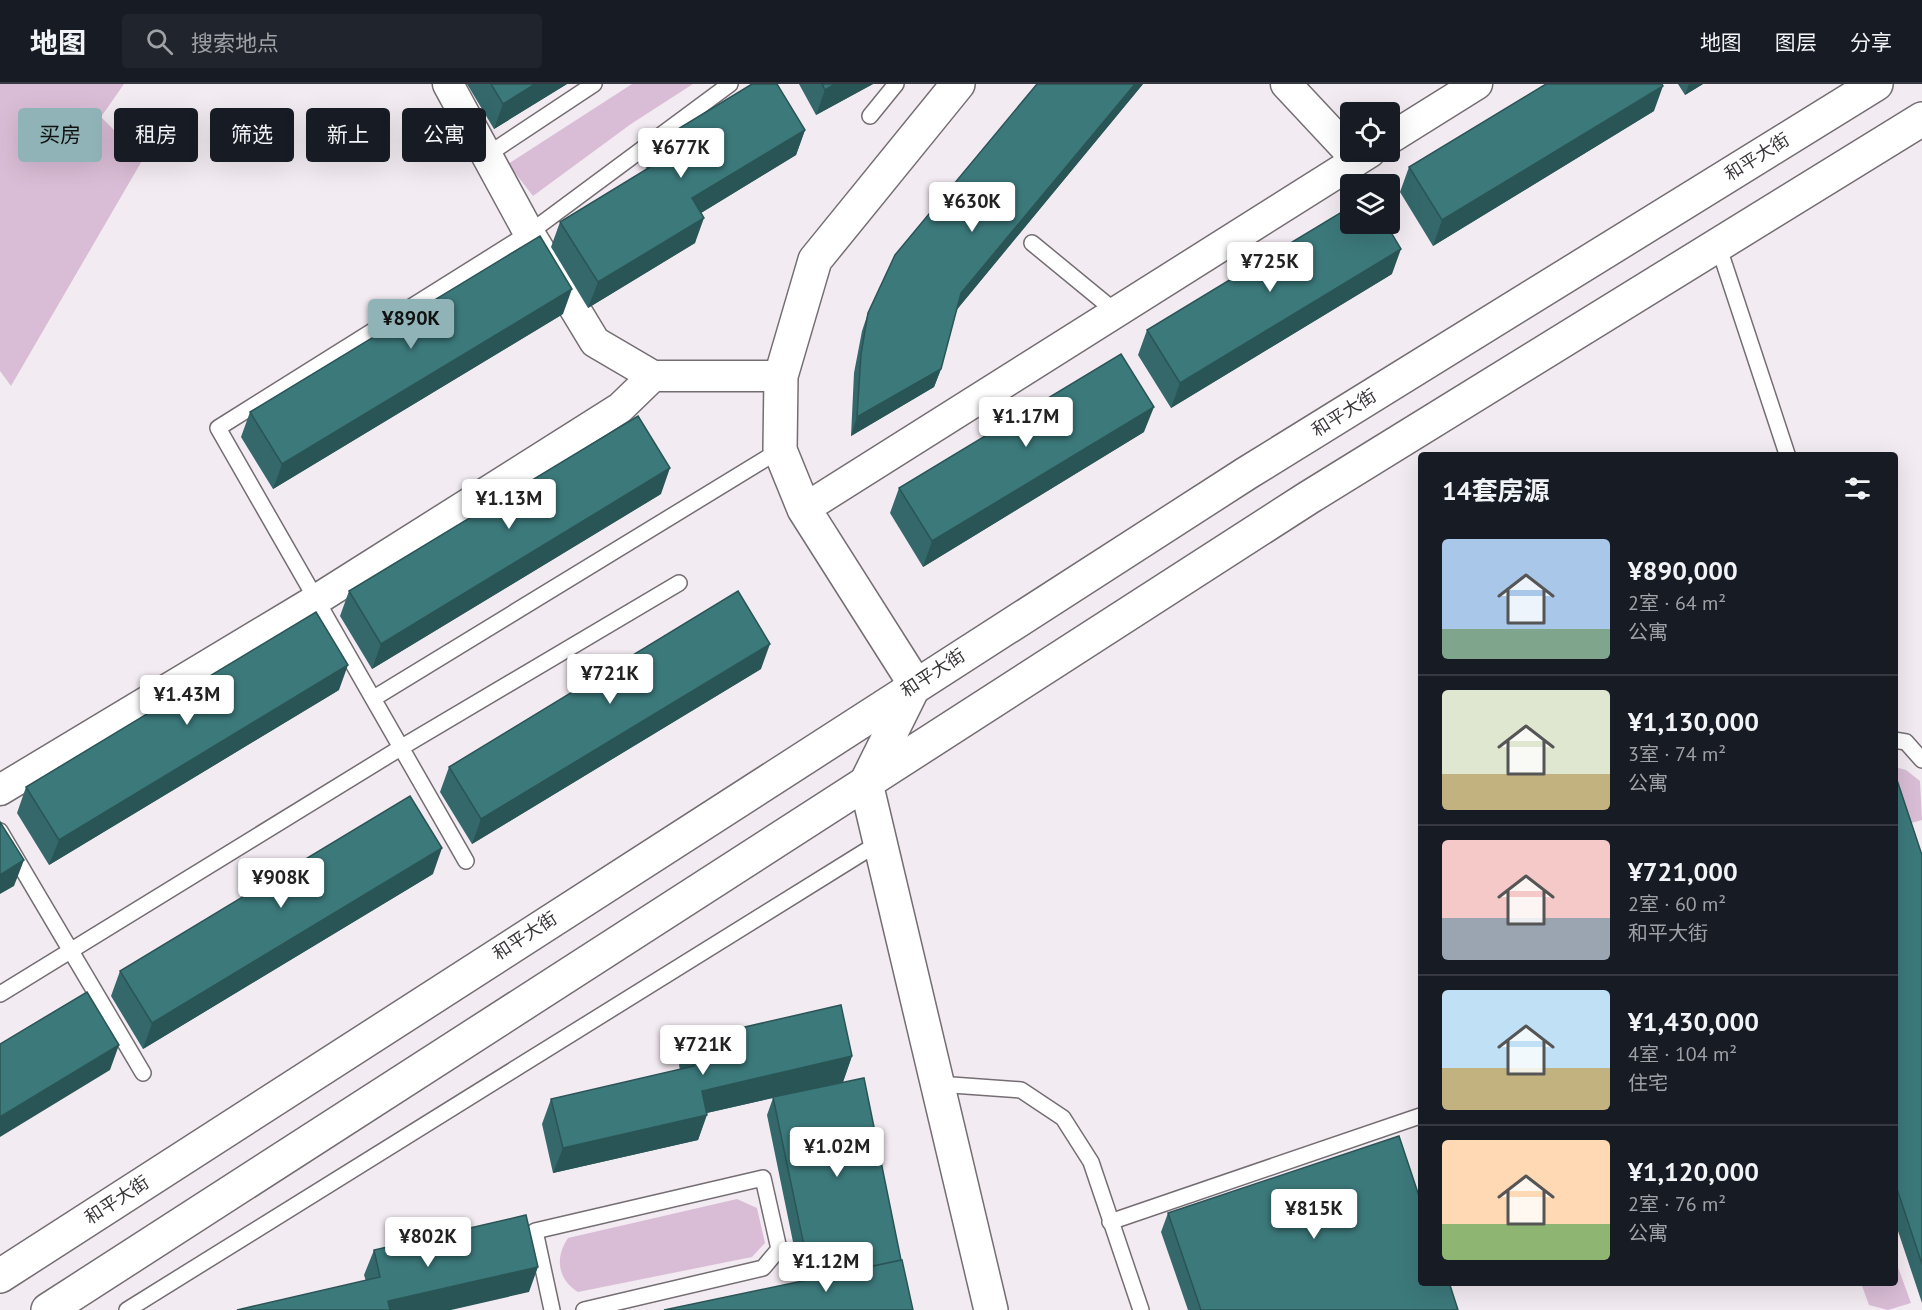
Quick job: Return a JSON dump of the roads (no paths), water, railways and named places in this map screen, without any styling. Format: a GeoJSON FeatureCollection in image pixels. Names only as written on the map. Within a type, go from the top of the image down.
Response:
{"type":"FeatureCollection","features":[{"type":"Feature","properties":{"kind":"main road"},"geometry":{"type":"LineString","coordinates":[[958,84],[815,260],[781,376],[780,450],[804,509],[915,684],[866,783],[992,1310]]}},
{"type":"Feature","properties":{"kind":"main road","name":"和平大街"},"geometry":{"type":"LineString","coordinates":[[0,1276],[915,684],[1247,473],[1876,84]]}},
{"type":"Feature","properties":{"kind":"main road"},"geometry":{"type":"LineString","coordinates":[[48,1310],[1308,498],[1922,119]]}},
{"type":"Feature","properties":{"kind":"street"},"geometry":{"type":"LineString","coordinates":[[448,84],[529,233],[595,342],[653,376],[781,376]]}},
{"type":"Feature","properties":{"kind":"street"},"geometry":{"type":"LineString","coordinates":[[1286,84],[1340,134]]}},
{"type":"Feature","properties":{"kind":"street"},"geometry":{"type":"LineString","coordinates":[[1400,133],[1477,84]]}},
{"type":"Feature","properties":{"kind":"street"},"geometry":{"type":"LineString","coordinates":[[804,509],[1354,162]]}},
{"type":"Feature","properties":{"kind":"street"},"geometry":{"type":"LineString","coordinates":[[0,790],[316,600],[620,408],[653,376]]}},
{"type":"Feature","properties":{"kind":"lane"},"geometry":{"type":"LineString","coordinates":[[487,155],[594,84]]}},
{"type":"Feature","properties":{"kind":"lane"},"geometry":{"type":"LineString","coordinates":[[466,861],[218,429],[529,233],[730,84]]}},
{"type":"Feature","properties":{"kind":"lane"},"geometry":{"type":"LineString","coordinates":[[870,116],[896,84]]}},
{"type":"Feature","properties":{"kind":"lane"},"geometry":{"type":"LineString","coordinates":[[1032,243],[1116,312]]}},
{"type":"Feature","properties":{"kind":"lane"},"geometry":{"type":"LineString","coordinates":[[1718,245],[1786,452]]}},
{"type":"Feature","properties":{"kind":"lane"},"geometry":{"type":"LineString","coordinates":[[374,698],[780,450]]}},
{"type":"Feature","properties":{"kind":"lane"},"geometry":{"type":"LineString","coordinates":[[0,994],[402,747],[679,583]]}},
{"type":"Feature","properties":{"kind":"lane"},"geometry":{"type":"LineString","coordinates":[[1898,741],[1906,742],[1922,760]]}},
{"type":"Feature","properties":{"kind":"lane"},"geometry":{"type":"LineString","coordinates":[[0,831],[143,1073]]}},
{"type":"Feature","properties":{"kind":"lane"},"geometry":{"type":"LineString","coordinates":[[127,1310],[880,842]]}},
{"type":"Feature","properties":{"kind":"lane"},"geometry":{"type":"LineString","coordinates":[[938,1084],[1020,1090],[1063,1118],[1090,1162],[1141,1310]]}},
{"type":"Feature","properties":{"kind":"lane"},"geometry":{"type":"LineString","coordinates":[[1110,1222],[1418,1117]]}},
{"type":"Feature","properties":{"kind":"lane"},"geometry":{"type":"LineString","coordinates":[[552,1310],[535,1231],[763,1178],[779,1249],[763,1268],[584,1310]]}}]}
